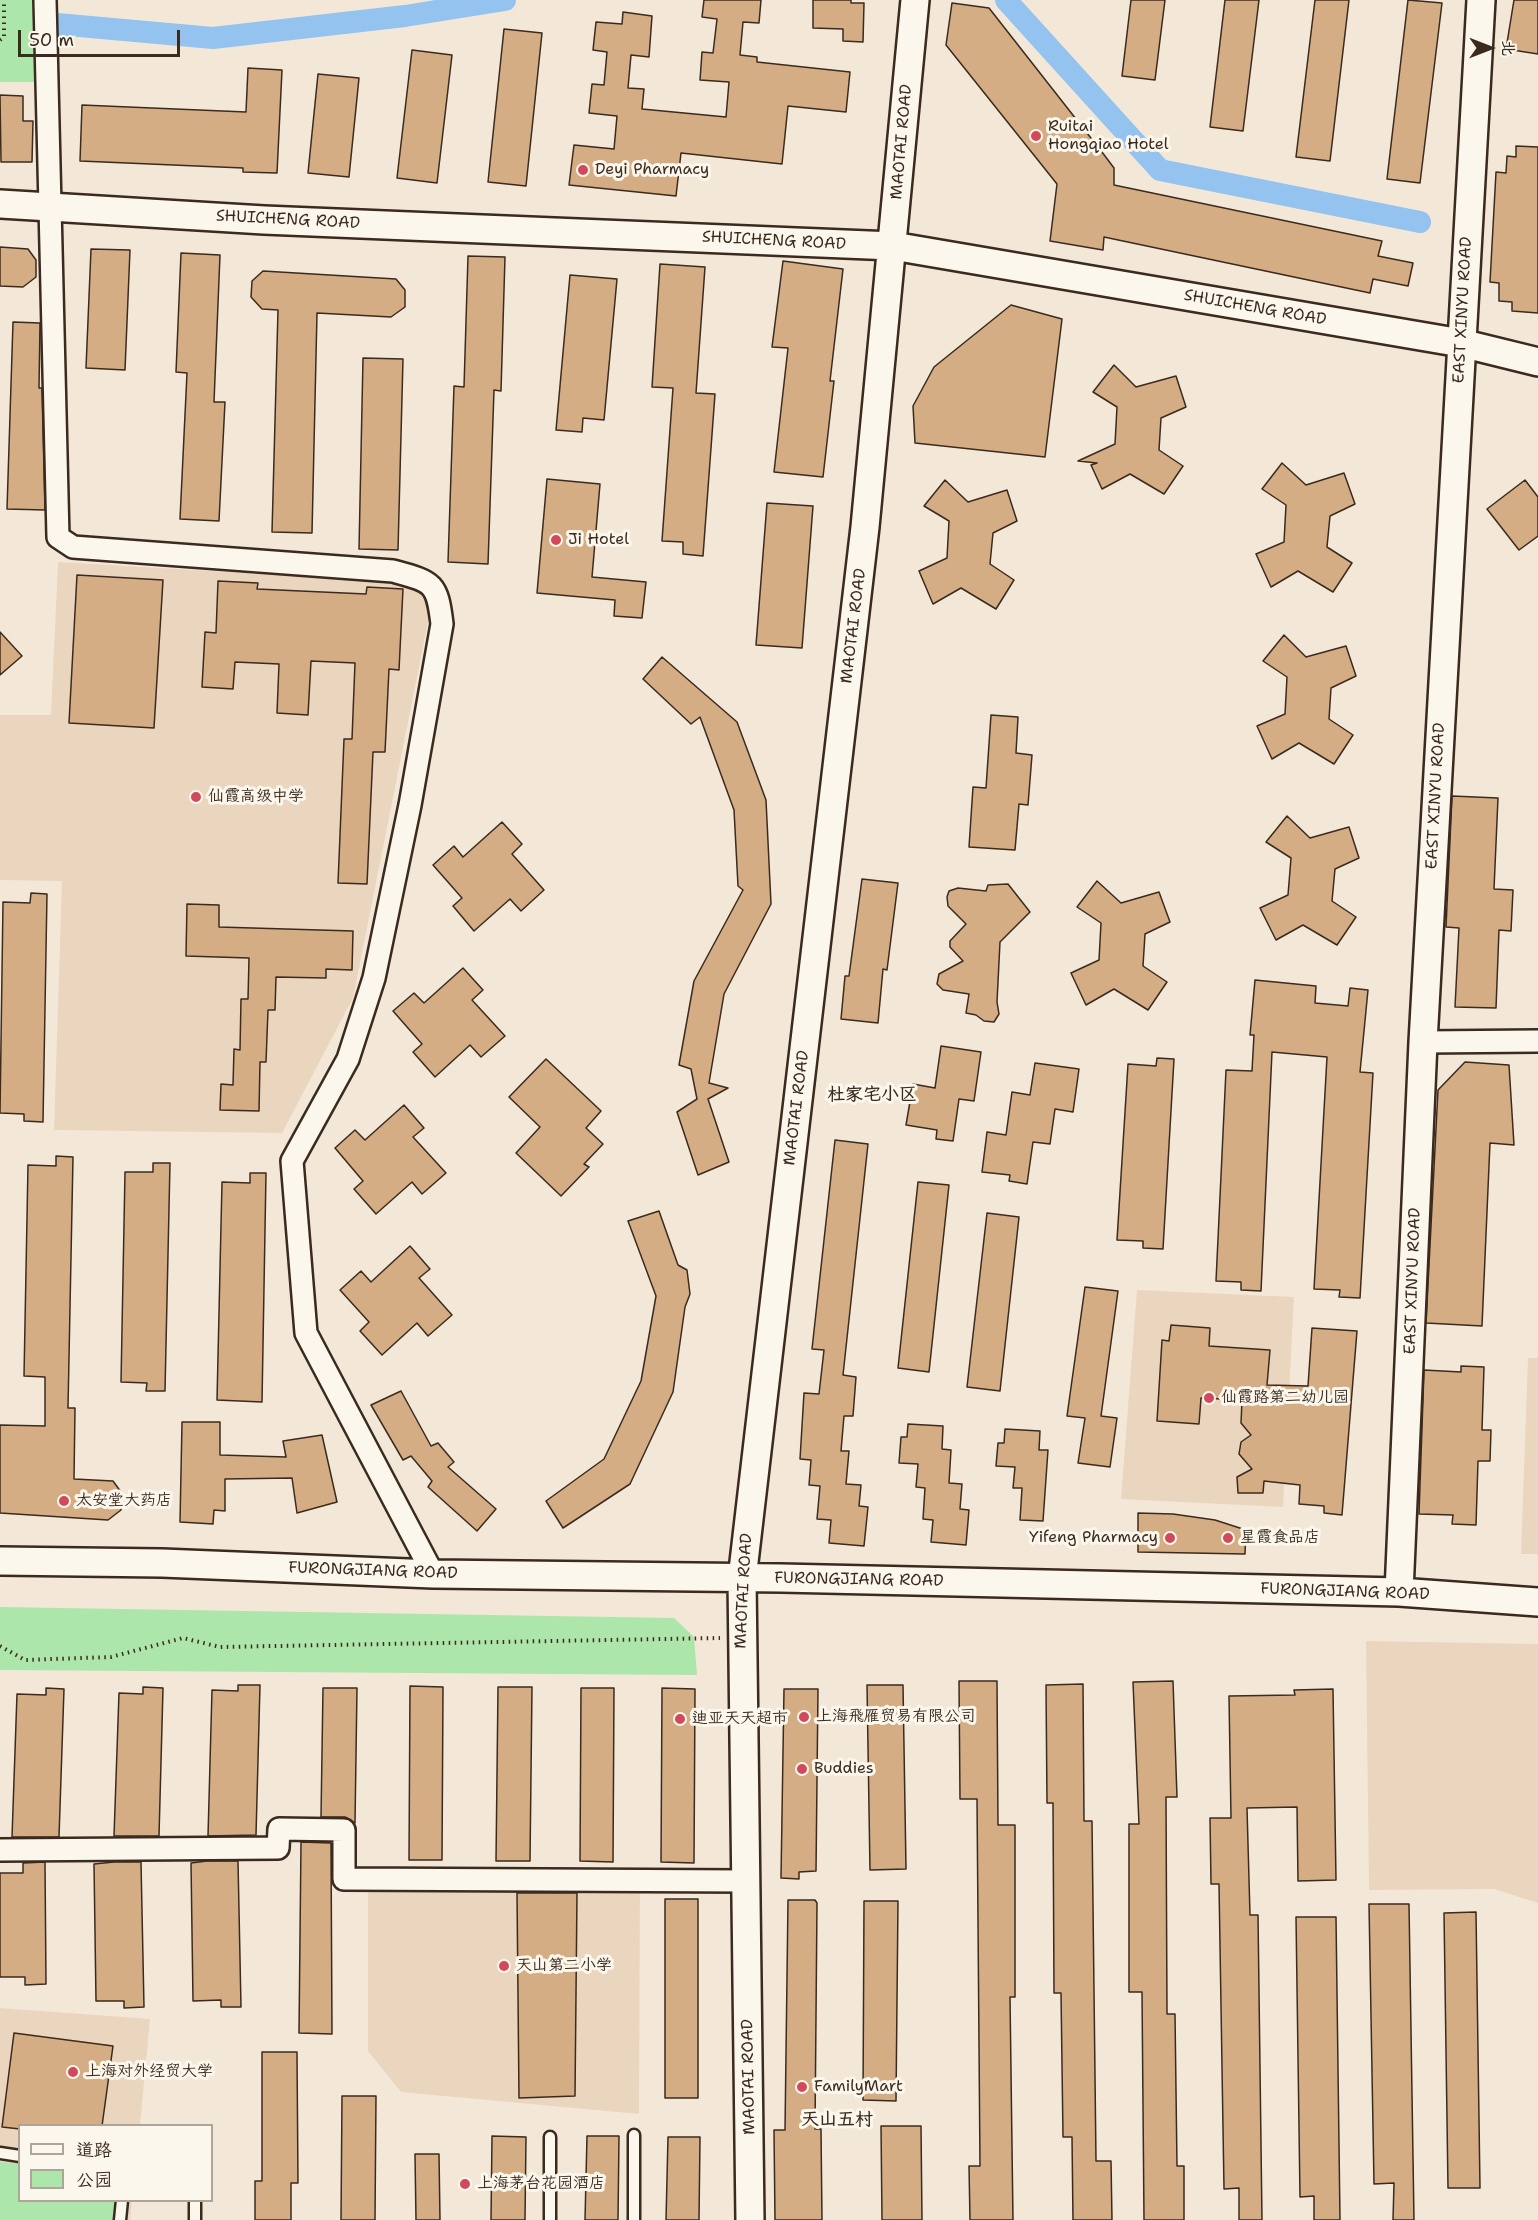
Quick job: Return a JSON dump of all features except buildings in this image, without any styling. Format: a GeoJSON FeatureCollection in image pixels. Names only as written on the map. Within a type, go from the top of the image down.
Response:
{"type":"FeatureCollection","features":[{"type":"Feature","properties":{"kind":"street"},"geometry":{"type":"LineString","coordinates":[[45,0],[48,206],[58,537],[73,547],[393,571],[427,580],[439,597],[442,624],[435,668],[374,978],[348,1059],[292,1161],[306,1333],[433,1574]]}},
{"type":"Feature","properties":{"kind":"street","name":"MAOTAI ROAD"},"geometry":{"type":"LineString","coordinates":[[750,2220],[742,1579],[865,527],[915,0]]}},
{"type":"Feature","properties":{"kind":"street","name":"EAST XINYU ROAD"},"geometry":{"type":"LineString","coordinates":[[1399,1592],[1423,1042],[1481,0]]}},
{"type":"Feature","properties":{"kind":"street","name":"SHUICHENG ROAD"},"geometry":{"type":"LineString","coordinates":[[0,204],[264,220],[893,246],[1461,344],[1538,362]]}},
{"type":"Feature","properties":{"kind":"street"},"geometry":{"type":"LineString","coordinates":[[1423,1042],[1538,1041]]}},
{"type":"Feature","properties":{"kind":"street","name":"FURONGJIANG ROAD"},"geometry":{"type":"LineString","coordinates":[[0,1562],[162,1563],[433,1574],[1399,1592],[1538,1602]]}},
{"type":"Feature","properties":{"kind":"street"},"geometry":{"type":"LineString","coordinates":[[0,1850],[278,1848],[279,1829],[344,1830],[344,1879],[745,1881]]}},
{"type":"Feature","properties":{"kind":"lane"},"geometry":{"type":"LineString","coordinates":[[634,2135],[634,2220]]}},
{"type":"Feature","properties":{"kind":"lane"},"geometry":{"type":"LineString","coordinates":[[550,2137],[550,2220]]}},
{"type":"Feature","properties":{"kind":"lane"},"geometry":{"type":"LineString","coordinates":[[0,2153],[18,2156]]}},
{"type":"Feature","properties":{"kind":"lane"},"geometry":{"type":"LineString","coordinates":[[120,2220],[122,2202]]}},
{"type":"Feature","properties":{"kind":"lane"},"geometry":{"type":"LineString","coordinates":[[195,2202],[195,2220]]}},
{"type":"Feature","properties":{"kind":"path"},"geometry":{"type":"LineString","coordinates":[[0,40],[4,37],[4,0]]}},
{"type":"Feature","properties":{"kind":"path"},"geometry":{"type":"LineString","coordinates":[[0,1646],[25,1660],[111,1657],[183,1638],[220,1647],[694,1637],[741,1640]]}},
{"type":"Feature","properties":{"kind":"shaded area","name":"仙霞高级中学"},"geometry":{"type":"Polygon","coordinates":[[[58,562],[414,583],[431,607],[353,998],[282,1133],[54,1130],[62,881],[0,880],[0,715],[51,715],[58,562]]]}},
{"type":"Feature","properties":{"kind":"shaded area","name":"仙霞路第二幼儿园"},"geometry":{"type":"Polygon","coordinates":[[[1137,1290],[1294,1297],[1283,1507],[1121,1499],[1137,1290]]]}},
{"type":"Feature","properties":{"kind":"shaded area"},"geometry":{"type":"Polygon","coordinates":[[[1528,1358],[1538,1358],[1538,1554],[1521,1554],[1528,1358]]]}},
{"type":"Feature","properties":{"kind":"shaded area"},"geometry":{"type":"Polygon","coordinates":[[[1366,1641],[1538,1644],[1538,1903],[1494,1889],[1369,1890],[1366,1641]]]}},
{"type":"Feature","properties":{"kind":"shaded area","name":"天山第二小学"},"geometry":{"type":"Polygon","coordinates":[[[368,1879],[640,1880],[639,2114],[401,2092],[368,2051],[368,1879]]]}},
{"type":"Feature","properties":{"kind":"shaded area","name":"上海对外经贸大学"},"geometry":{"type":"Polygon","coordinates":[[[0,2008],[150,2019],[140,2124],[18,2124],[18,2202],[132,2202],[130,2220],[0,2220],[0,2008]]]}},
{"type":"Feature","properties":{"kind":"green space"},"geometry":{"type":"Polygon","coordinates":[[[0,0],[34,0],[36,82],[0,82],[0,0]]]}},
{"type":"Feature","properties":{"kind":"green space"},"geometry":{"type":"Polygon","coordinates":[[[0,1607],[674,1618],[694,1637],[697,1675],[0,1670],[0,1607]]]}},
{"type":"Feature","properties":{"kind":"green space"},"geometry":{"type":"Polygon","coordinates":[[[0,2162],[18,2164],[18,2202],[119,2202],[116,2220],[0,2220],[0,2162]]]}},
{"type":"Feature","properties":{"kind":"waterway"},"geometry":{"type":"LineString","coordinates":[[57,24],[213,38],[405,16],[505,0]]}},
{"type":"Feature","properties":{"kind":"waterway"},"geometry":{"type":"LineString","coordinates":[[1006,0],[1160,170],[1420,222]]}},
{"type":"Feature","properties":{"kind":"place","name":"Ruitai Hongqiao Hotel"},"geometry":{"type":"Point","coordinates":[1036,136]}},
{"type":"Feature","properties":{"kind":"place","name":"Deyi Pharmacy"},"geometry":{"type":"Point","coordinates":[583,170]}},
{"type":"Feature","properties":{"kind":"place","name":"Ji Hotel"},"geometry":{"type":"Point","coordinates":[556,540]}},
{"type":"Feature","properties":{"kind":"place","name":"仙霞高级中学"},"geometry":{"type":"Point","coordinates":[196,797]}},
{"type":"Feature","properties":{"kind":"place","name":"仙霞路第二幼儿园"},"geometry":{"type":"Point","coordinates":[1209,1398]}},
{"type":"Feature","properties":{"kind":"place","name":"太安堂大药店"},"geometry":{"type":"Point","coordinates":[64,1501]}},
{"type":"Feature","properties":{"kind":"place","name":"Yifeng Pharmacy"},"geometry":{"type":"Point","coordinates":[1170,1538]}},
{"type":"Feature","properties":{"kind":"place","name":"星霞食品店"},"geometry":{"type":"Point","coordinates":[1228,1538]}},
{"type":"Feature","properties":{"kind":"place","name":"上海飛雁贸易有限公司"},"geometry":{"type":"Point","coordinates":[804,1717]}},
{"type":"Feature","properties":{"kind":"place","name":"迪亚天天超市"},"geometry":{"type":"Point","coordinates":[680,1719]}},
{"type":"Feature","properties":{"kind":"place","name":"Buddies"},"geometry":{"type":"Point","coordinates":[802,1769]}},
{"type":"Feature","properties":{"kind":"place","name":"天山第二小学"},"geometry":{"type":"Point","coordinates":[504,1966]}},
{"type":"Feature","properties":{"kind":"place","name":"上海对外经贸大学"},"geometry":{"type":"Point","coordinates":[73,2072]}},
{"type":"Feature","properties":{"kind":"place","name":"FamilyMart"},"geometry":{"type":"Point","coordinates":[802,2087]}},
{"type":"Feature","properties":{"kind":"place","name":"上海茅台花园酒店"},"geometry":{"type":"Point","coordinates":[465,2184]}},
{"type":"Feature","properties":{"kind":"district","name":"杜家宅小区"},"geometry":{"type":"Point","coordinates":[872,1095]}},
{"type":"Feature","properties":{"kind":"district","name":"天山五村"},"geometry":{"type":"Point","coordinates":[837,2120]}}]}
